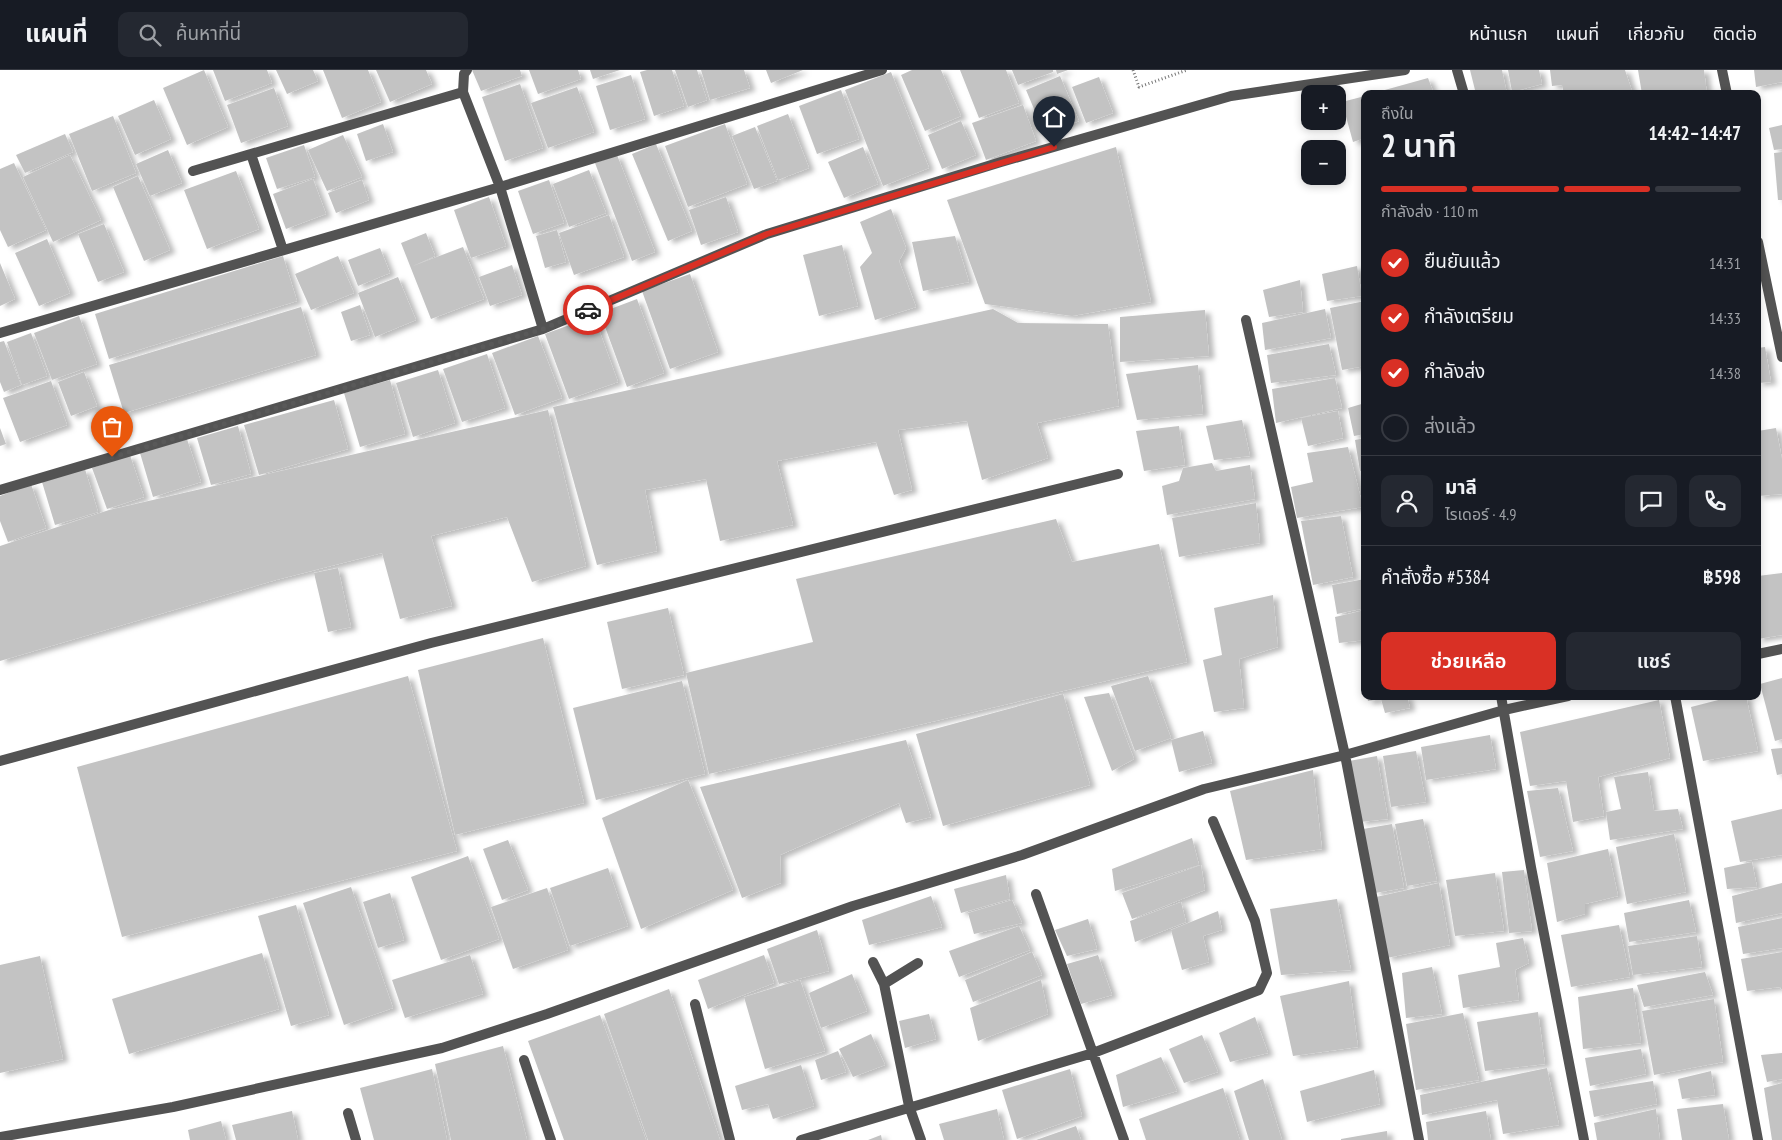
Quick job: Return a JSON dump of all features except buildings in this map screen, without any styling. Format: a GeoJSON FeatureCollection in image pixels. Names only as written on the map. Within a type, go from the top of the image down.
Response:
{"type":"FeatureCollection","features":[{"type":"Feature","properties":{"kind":"street"},"geometry":{"type":"LineString","coordinates":[[467,70],[464,74],[463,92],[500,187],[543,329]]}},
{"type":"Feature","properties":{"kind":"street"},"geometry":{"type":"LineString","coordinates":[[0,333],[500,187],[882,70]]}},
{"type":"Feature","properties":{"kind":"street"},"geometry":{"type":"LineString","coordinates":[[0,490],[543,329],[767,234],[1001,162],[1231,96],[1405,70]]}},
{"type":"Feature","properties":{"kind":"street"},"geometry":{"type":"LineString","coordinates":[[1457,70],[1463,90]]}},
{"type":"Feature","properties":{"kind":"street"},"geometry":{"type":"LineString","coordinates":[[1722,70],[1726,90]]}},
{"type":"Feature","properties":{"kind":"street"},"geometry":{"type":"LineString","coordinates":[[192,171],[463,92]]}},
{"type":"Feature","properties":{"kind":"street"},"geometry":{"type":"LineString","coordinates":[[251,154],[283,250]]}},
{"type":"Feature","properties":{"kind":"street"},"geometry":{"type":"LineString","coordinates":[[1761,256],[1782,357]]}},
{"type":"Feature","properties":{"kind":"street"},"geometry":{"type":"LineString","coordinates":[[1246,320],[1345,755],[1419,1140]]}},
{"type":"Feature","properties":{"kind":"street"},"geometry":{"type":"LineString","coordinates":[[0,762],[430,643],[1118,474]]}},
{"type":"Feature","properties":{"kind":"street"},"geometry":{"type":"LineString","coordinates":[[1761,653],[1782,649]]}},
{"type":"Feature","properties":{"kind":"street"},"geometry":{"type":"LineString","coordinates":[[1502,700],[1531,867],[1584,1140]]}},
{"type":"Feature","properties":{"kind":"street"},"geometry":{"type":"LineString","coordinates":[[0,1137],[173,1108],[442,1048],[547,1014],[854,906],[1022,854],[1204,789],[1345,755],[1504,710],[1550,700]]}},
{"type":"Feature","properties":{"kind":"street"},"geometry":{"type":"LineString","coordinates":[[1676,700],[1758,1140]]}},
{"type":"Feature","properties":{"kind":"street"},"geometry":{"type":"LineString","coordinates":[[800,1140],[909,1106],[1093,1053],[1259,990],[1268,973],[1256,922],[1213,821]]}},
{"type":"Feature","properties":{"kind":"street"},"geometry":{"type":"LineString","coordinates":[[1036,894],[1124,1140]]}},
{"type":"Feature","properties":{"kind":"street"},"geometry":{"type":"LineString","coordinates":[[873,962],[884,984],[909,1106],[921,1140]]}},
{"type":"Feature","properties":{"kind":"street"},"geometry":{"type":"LineString","coordinates":[[884,984],[918,962]]}},
{"type":"Feature","properties":{"kind":"street"},"geometry":{"type":"LineString","coordinates":[[695,1004],[730,1140]]}},
{"type":"Feature","properties":{"kind":"street"},"geometry":{"type":"LineString","coordinates":[[524,1060],[551,1140]]}},
{"type":"Feature","properties":{"kind":"street"},"geometry":{"type":"LineString","coordinates":[[348,1113],[356,1140]]}},
{"type":"Feature","properties":{"kind":"path"},"geometry":{"type":"LineString","coordinates":[[1133,70],[1139,87],[1187,70]]}},
{"type":"Feature","properties":{"kind":"way so far"},"geometry":{"type":"LineString","coordinates":[[112,457],[543,329],[588,310]]}},
{"type":"Feature","properties":{"kind":"route"},"geometry":{"type":"LineString","coordinates":[[588,310],[767,234],[1054,147]]}}]}
